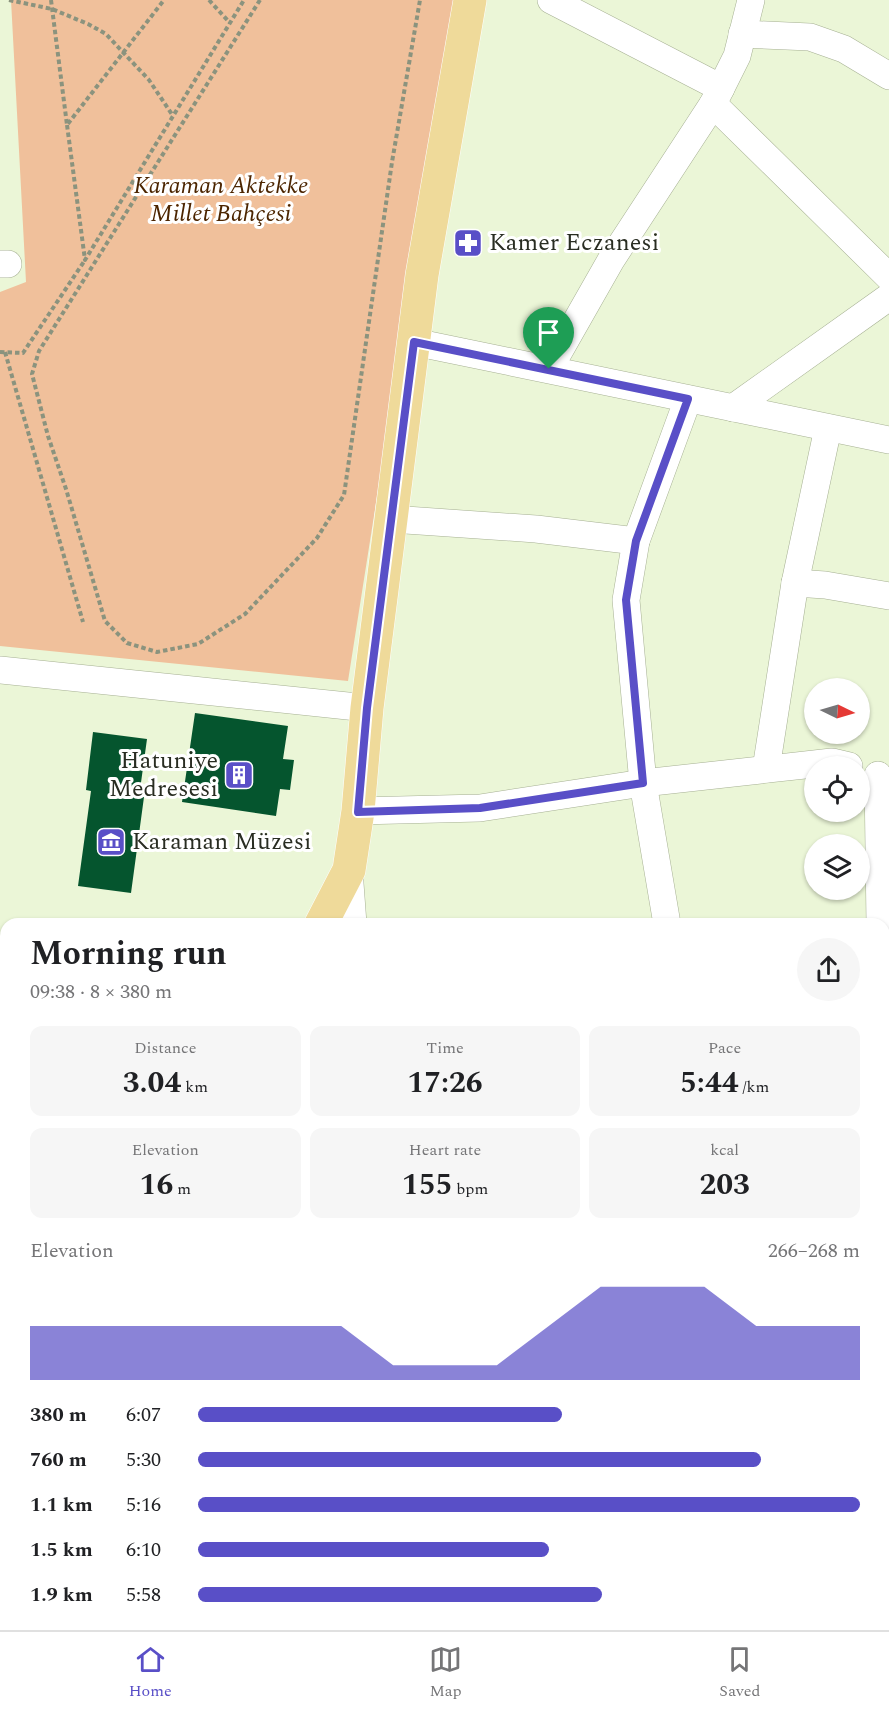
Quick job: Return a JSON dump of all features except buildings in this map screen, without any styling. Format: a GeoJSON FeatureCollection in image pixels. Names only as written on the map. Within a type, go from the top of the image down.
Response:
{"type":"FeatureCollection","features":[{"type":"Feature","properties":{"kind":"main road"},"geometry":{"type":"LineString","coordinates":[[324,918],[349,870],[358,812],[367,708],[422,275],[470,0]]}},
{"type":"Feature","properties":{"kind":"street"},"geometry":{"type":"LineString","coordinates":[[551,0],[717,96],[889,277]]}},
{"type":"Feature","properties":{"kind":"street"},"geometry":{"type":"LineString","coordinates":[[549,369],[611,260],[717,96],[737,56],[751,0]]}},
{"type":"Feature","properties":{"kind":"street"},"geometry":{"type":"LineString","coordinates":[[742,34],[810,37],[844,49],[889,76]]}},
{"type":"Feature","properties":{"kind":"street"},"geometry":{"type":"LineString","coordinates":[[733,408],[889,297]]}},
{"type":"Feature","properties":{"kind":"street"},"geometry":{"type":"LineString","coordinates":[[414,342],[889,440]]}},
{"type":"Feature","properties":{"kind":"street"},"geometry":{"type":"LineString","coordinates":[[666,918],[643,783],[626,600],[636,541],[688,399]]}},
{"type":"Feature","properties":{"kind":"street"},"geometry":{"type":"LineString","coordinates":[[766,769],[795,583],[828,428]]}},
{"type":"Feature","properties":{"kind":"street"},"geometry":{"type":"LineString","coordinates":[[391,519],[536,529],[636,541]]}},
{"type":"Feature","properties":{"kind":"street"},"geometry":{"type":"LineString","coordinates":[[795,583],[825,585],[889,596]]}},
{"type":"Feature","properties":{"kind":"street"},"geometry":{"type":"LineString","coordinates":[[0,670],[367,708]]}},
{"type":"Feature","properties":{"kind":"street"},"geometry":{"type":"LineString","coordinates":[[358,812],[480,808],[643,783],[804,765]]}},
{"type":"Feature","properties":{"kind":"street"},"geometry":{"type":"LineString","coordinates":[[876,773],[880,918]]}},
{"type":"Feature","properties":{"kind":"street"},"geometry":{"type":"LineString","coordinates":[[349,870],[353,918]]}},
{"type":"Feature","properties":{"kind":"path"},"geometry":{"type":"LineString","coordinates":[[9,0],[52,9],[106,34],[149,80],[173,116]]}},
{"type":"Feature","properties":{"kind":"path"},"geometry":{"type":"LineString","coordinates":[[51,0],[85,260]]}},
{"type":"Feature","properties":{"kind":"path"},"geometry":{"type":"LineString","coordinates":[[67,125],[164,0]]}},
{"type":"Feature","properties":{"kind":"path"},"geometry":{"type":"LineString","coordinates":[[209,0],[230,23]]}},
{"type":"Feature","properties":{"kind":"path"},"geometry":{"type":"LineString","coordinates":[[83,622],[2,352],[23,353],[85,260],[244,0]]}},
{"type":"Feature","properties":{"kind":"path"},"geometry":{"type":"LineString","coordinates":[[260,0],[39,351],[32,374],[48,436],[105,621],[127,643],[157,652],[198,644],[245,615],[317,538],[344,495],[392,162],[420,0]]}},
{"type":"Feature","properties":{"kind":"green space","name":"Karaman Aktekke Millet Bahçesi"},"geometry":{"type":"Polygon","coordinates":[[[11,0],[455,0],[348,681],[0,646],[0,292],[26,282],[11,0]]]}},
{"type":"Feature","properties":{"kind":"place","name":"Kamer Eczanesi"},"geometry":{"type":"Point","coordinates":[468,243]}},
{"type":"Feature","properties":{"kind":"place","name":"Hatuniye Medresesi"},"geometry":{"type":"Point","coordinates":[239,775]}},
{"type":"Feature","properties":{"kind":"place","name":"Karaman Müzesi"},"geometry":{"type":"Point","coordinates":[111,842]}},
{"type":"Feature","properties":{"kind":"route"},"geometry":{"type":"LineString","coordinates":[[414,342],[549,369],[688,399],[636,541],[626,600],[643,783],[480,808],[358,812],[367,708],[414,342]]}}]}
